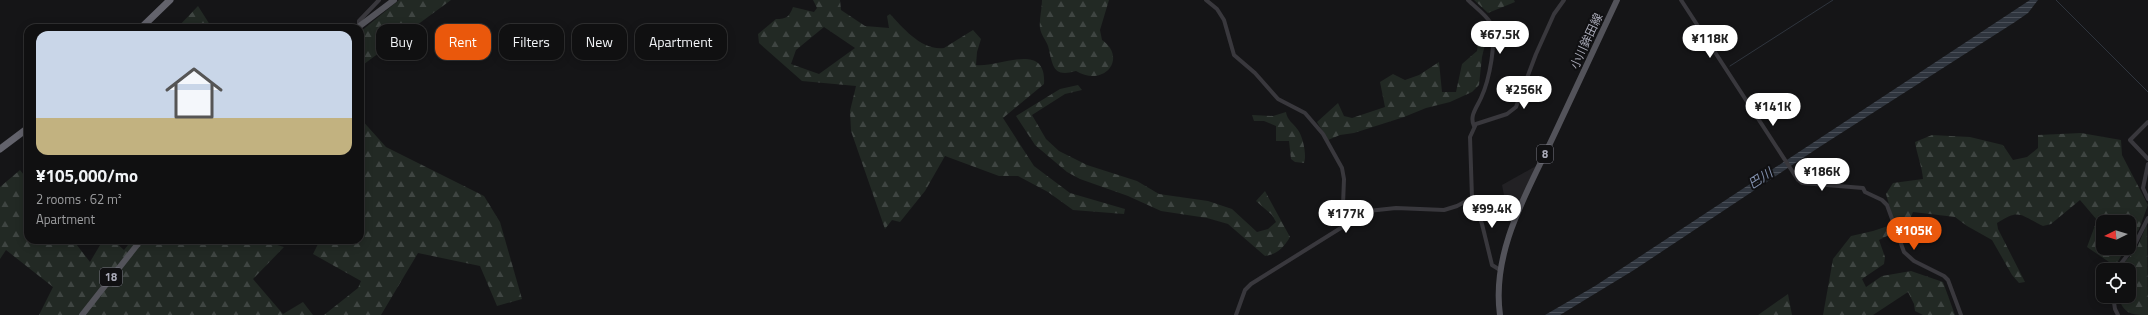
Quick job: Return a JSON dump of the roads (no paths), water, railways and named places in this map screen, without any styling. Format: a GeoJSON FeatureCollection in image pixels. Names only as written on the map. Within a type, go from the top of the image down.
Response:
{"type":"FeatureCollection","features":[{"type":"Feature","properties":{"kind":"highway"},"geometry":{"type":"LineString","coordinates":[[145,24],[170,0]]}},
{"type":"Feature","properties":{"kind":"highway"},"geometry":{"type":"LineString","coordinates":[[151,24],[176,0]]}},
{"type":"Feature","properties":{"kind":"highway"},"geometry":{"type":"LineString","coordinates":[[0,149],[24,131]]}},
{"type":"Feature","properties":{"kind":"highway"},"geometry":{"type":"LineString","coordinates":[[0,154],[24,135]]}},
{"type":"Feature","properties":{"kind":"main road"},"geometry":{"type":"LineString","coordinates":[[362,24],[394,0]]}},
{"type":"Feature","properties":{"kind":"main road","name":"小川鉾田線"},"geometry":{"type":"LineString","coordinates":[[1500,315],[1498,294],[1500,270],[1517,215],[1617,0]]}},
{"type":"Feature","properties":{"kind":"main road","name":"18"},"geometry":{"type":"LineString","coordinates":[[82,315],[138,244]]}},
{"type":"Feature","properties":{"kind":"street"},"geometry":{"type":"LineString","coordinates":[[358,24],[359,21],[379,0]]}},
{"type":"Feature","properties":{"kind":"street"},"geometry":{"type":"LineString","coordinates":[[1206,0],[1217,9],[1224,20],[1234,55],[1255,73],[1278,100],[1305,113],[1323,134],[1342,168],[1344,179],[1343,204],[1352,221]]}},
{"type":"Feature","properties":{"kind":"street"},"geometry":{"type":"LineString","coordinates":[[1468,0],[1489,21],[1492,27],[1494,43],[1484,91],[1472,117],[1474,126],[1470,139],[1472,198],[1482,224],[1492,265],[1500,270]]}},
{"type":"Feature","properties":{"kind":"street"},"geometry":{"type":"LineString","coordinates":[[1474,126],[1483,121],[1507,114],[1516,107],[1536,54],[1554,14],[1564,0]]}},
{"type":"Feature","properties":{"kind":"street"},"geometry":{"type":"LineString","coordinates":[[1681,0],[1794,174],[1802,183],[1863,188],[1865,192],[1882,200],[1892,218],[1904,252],[1914,261],[1944,276],[1948,280],[1961,315]]}},
{"type":"Feature","properties":{"kind":"street"},"geometry":{"type":"LineString","coordinates":[[2148,122],[2130,140],[2148,159]]}},
{"type":"Feature","properties":{"kind":"street"},"geometry":{"type":"LineString","coordinates":[[2148,164],[2144,188],[2148,199]]}},
{"type":"Feature","properties":{"kind":"street"},"geometry":{"type":"LineString","coordinates":[[1236,315],[1246,290],[1251,284],[1368,211],[1384,209],[1449,210],[1472,198]]}},
{"type":"Feature","properties":{"kind":"street"},"geometry":{"type":"LineString","coordinates":[[2121,263],[2133,248],[2148,218]]}},
{"type":"Feature","properties":{"kind":"street"},"geometry":{"type":"LineString","coordinates":[[2114,303],[2118,315]]}},
{"type":"Feature","properties":{"kind":"water","name":"巴川"},"geometry":{"type":"Polygon","coordinates":[[[2030,0],[2038,0],[2028,13],[2015,22],[1821,146],[1634,270],[1560,315],[1545,315],[1595,286],[2030,0]]]}},
{"type":"Feature","properties":{"kind":"waterway"},"geometry":{"type":"LineString","coordinates":[[1730,66],[1833,0]]}},
{"type":"Feature","properties":{"kind":"waterway"},"geometry":{"type":"LineString","coordinates":[[2056,0],[2148,92]]}}]}
